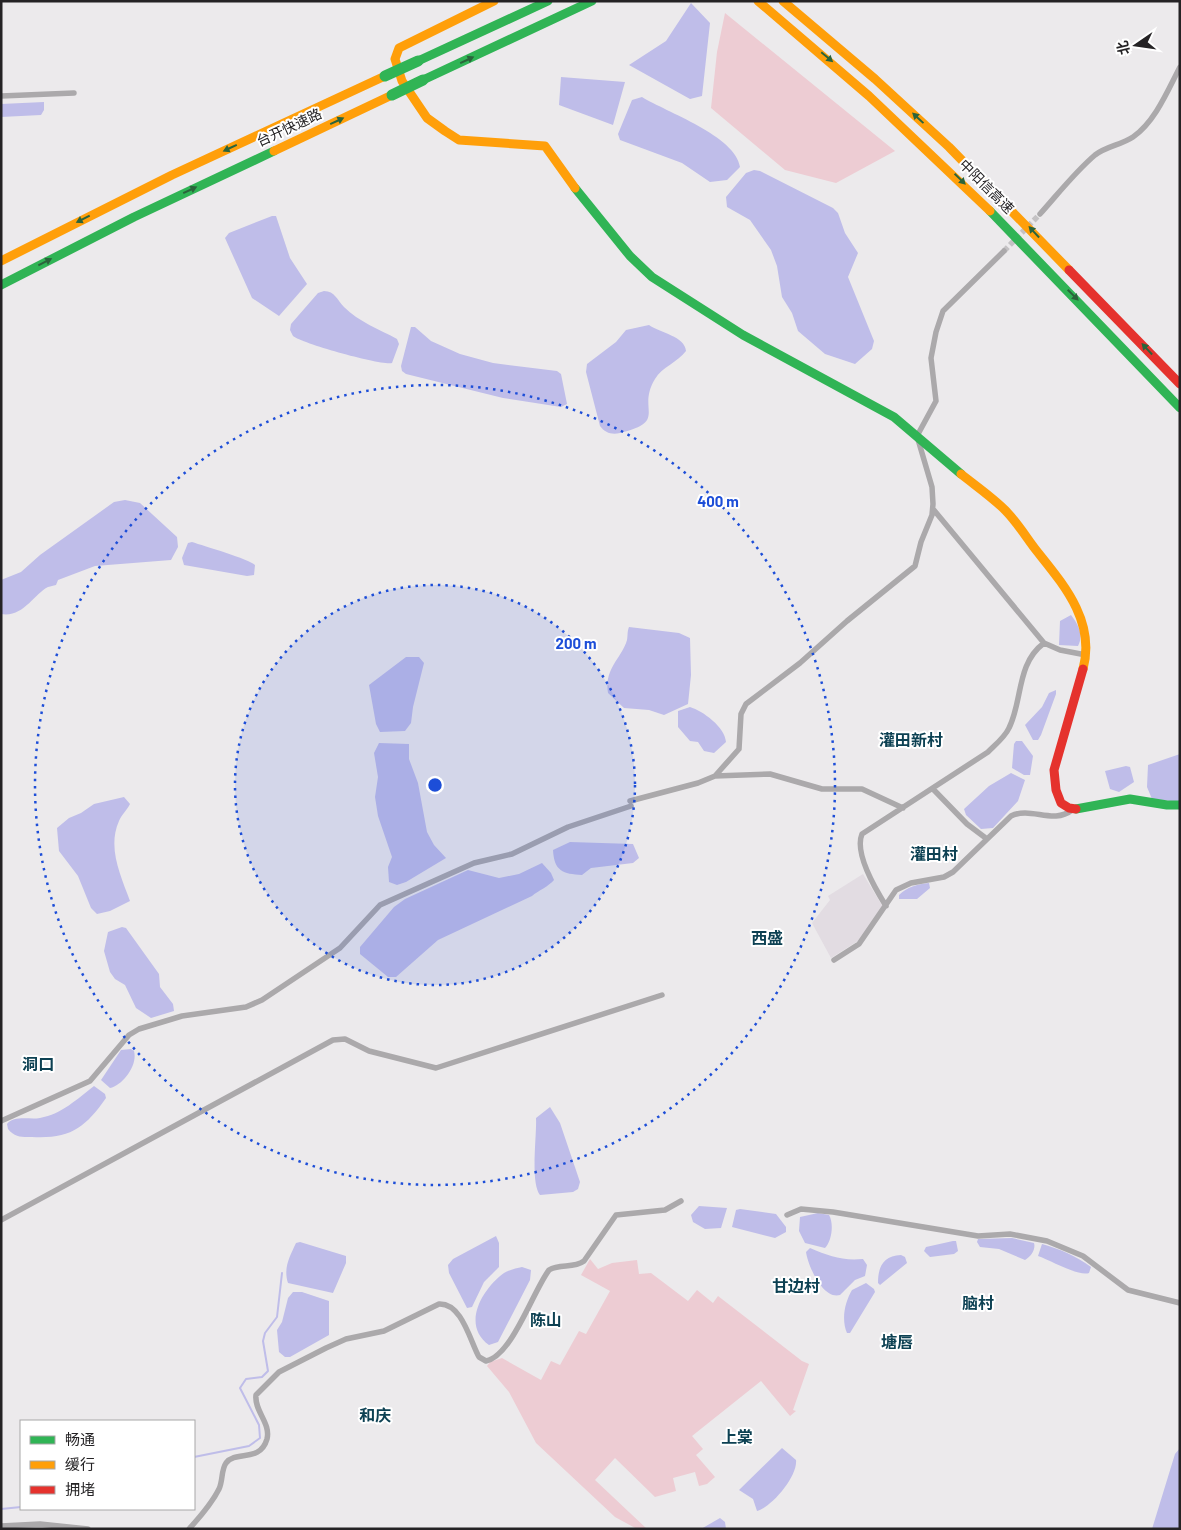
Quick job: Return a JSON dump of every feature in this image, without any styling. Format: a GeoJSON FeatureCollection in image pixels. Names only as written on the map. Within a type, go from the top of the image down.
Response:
{"type":"FeatureCollection","features":[{"type":"Feature","properties":{"kind":"main road"},"geometry":{"type":"LineString","coordinates":[[494,1],[398,48],[395,59],[402,81],[427,118],[459,140],[545,146],[566,177],[630,256],[652,277],[743,335],[894,417],[1001,506],[1070,593],[1078,609],[1085,634],[1086,655],[1054,770],[1058,794],[1063,803],[1072,810],[1082,810],[1123,799],[1161,806],[1180,805]]}},
{"type":"Feature","properties":{"kind":"main road","name":"台开快速路"},"geometry":{"type":"LineString","coordinates":[[1,285],[134,217],[592,1]]}},
{"type":"Feature","properties":{"kind":"main road","name":"中阳信高速"},"geometry":{"type":"LineString","coordinates":[[758,1],[865,91],[938,158],[1104,326],[1180,408]]}},
{"type":"Feature","properties":{"kind":"main road","name":"中阳信高速"},"geometry":{"type":"LineString","coordinates":[[783,1],[875,79],[961,159],[1180,384]]}},
{"type":"Feature","properties":{"kind":"main road"},"geometry":{"type":"LineString","coordinates":[[544,3],[548,21]]}},
{"type":"Feature","properties":{"kind":"main road","name":"台开快速路"},"geometry":{"type":"LineString","coordinates":[[1,261],[164,179],[544,3]]}},
{"type":"Feature","properties":{"kind":"street"},"geometry":{"type":"LineString","coordinates":[[1040,214],[1094,156],[1106,148],[1130,139],[1141,131],[1153,116],[1180,67]]}},
{"type":"Feature","properties":{"kind":"street"},"geometry":{"type":"LineString","coordinates":[[1,96],[74,93]]}},
{"type":"Feature","properties":{"kind":"street"},"geometry":{"type":"LineString","coordinates":[[715,776],[739,749],[741,714],[746,704],[800,663],[847,621],[915,566],[933,509],[932,487],[917,436],[936,401],[931,358],[942,313],[947,304],[968,288],[1004,251]]}},
{"type":"Feature","properties":{"kind":"street"},"geometry":{"type":"LineString","coordinates":[[933,509],[1044,643],[1060,650],[1086,655]]}},
{"type":"Feature","properties":{"kind":"street"},"geometry":{"type":"LineString","coordinates":[[886,906],[874,888],[865,866],[861,836],[988,752],[1004,736],[1010,726],[1024,671],[1039,647],[1044,643]]}},
{"type":"Feature","properties":{"kind":"street"},"geometry":{"type":"LineString","coordinates":[[1,1121],[90,1081],[129,1035],[139,1028],[182,1016],[246,1007],[262,1000],[340,948],[380,905],[474,863],[512,854],[568,827],[631,804],[715,776],[770,774],[822,789],[862,789],[903,808]]}},
{"type":"Feature","properties":{"kind":"street"},"geometry":{"type":"LineString","coordinates":[[933,789],[968,824],[987,839]]}},
{"type":"Feature","properties":{"kind":"street"},"geometry":{"type":"LineString","coordinates":[[834,960],[855,948],[896,890],[901,887],[944,877],[954,872],[1011,816],[1019,813],[1056,817],[1072,810]]}},
{"type":"Feature","properties":{"kind":"street"},"geometry":{"type":"LineString","coordinates":[[1,1220],[329,1042],[342,1039],[369,1051],[436,1068],[662,995]]}},
{"type":"Feature","properties":{"kind":"street"},"geometry":{"type":"LineString","coordinates":[[189,1529],[216,1494],[227,1462],[234,1458],[256,1453],[265,1442],[268,1434],[257,1406],[256,1395],[280,1372],[341,1341],[384,1330],[439,1304],[445,1304],[454,1310],[479,1357],[486,1361],[494,1359],[505,1348],[549,1270],[557,1266],[577,1266],[584,1262],[616,1215],[665,1210],[681,1201]]}},
{"type":"Feature","properties":{"kind":"street"},"geometry":{"type":"LineString","coordinates":[[786,1215],[801,1209],[833,1212],[978,1236],[1010,1234],[1047,1241],[1083,1256],[1128,1290],[1180,1303]]}},
{"type":"Feature","properties":{"kind":"street"},"geometry":{"type":"LineString","coordinates":[[1,1526],[40,1524],[88,1529]]}},
{"type":"Feature","properties":{"kind":"shaded area"},"geometry":{"type":"Polygon","coordinates":[[[725,13],[895,151],[836,183],[785,170],[711,108],[717,52],[725,13]]]}},
{"type":"Feature","properties":{"kind":"shaded area"},"geometry":{"type":"Polygon","coordinates":[[[863,874],[883,907],[861,939],[831,958],[812,923],[830,900],[828,896],[863,874]]]}},
{"type":"Feature","properties":{"kind":"shaded area"},"geometry":{"type":"Polygon","coordinates":[[[590,1259],[598,1269],[612,1263],[637,1260],[639,1274],[651,1273],[688,1301],[697,1290],[713,1303],[718,1296],[802,1361],[809,1364],[793,1410],[796,1411],[790,1416],[761,1381],[692,1436],[703,1449],[696,1455],[715,1477],[707,1484],[699,1486],[695,1472],[673,1478],[676,1491],[655,1497],[615,1458],[595,1480],[647,1529],[637,1529],[615,1517],[536,1443],[509,1392],[487,1366],[490,1362],[502,1358],[541,1380],[551,1361],[560,1365],[579,1331],[586,1334],[610,1291],[581,1275],[590,1259]]]}},
{"type":"Feature","properties":{"kind":"water"},"geometry":{"type":"Polygon","coordinates":[[[691,3],[710,23],[702,96],[690,99],[629,65],[666,41],[691,3]]]}},
{"type":"Feature","properties":{"kind":"water"},"geometry":{"type":"Polygon","coordinates":[[[561,77],[625,82],[613,125],[559,105],[561,77]]]}},
{"type":"Feature","properties":{"kind":"water"},"geometry":{"type":"Polygon","coordinates":[[[642,97],[714,135],[736,156],[740,167],[727,180],[710,182],[682,163],[620,140],[618,134],[632,100],[642,97]]]}},
{"type":"Feature","properties":{"kind":"water"},"geometry":{"type":"Polygon","coordinates":[[[44,102],[44,110],[41,115],[1,117],[1,104],[44,102]]]}},
{"type":"Feature","properties":{"kind":"water"},"geometry":{"type":"Polygon","coordinates":[[[754,170],[760,171],[833,208],[838,213],[845,233],[858,253],[848,277],[874,341],[872,349],[855,364],[825,354],[798,331],[792,313],[782,297],[777,266],[771,250],[750,220],[727,207],[726,197],[746,173],[754,170]]]}},
{"type":"Feature","properties":{"kind":"water"},"geometry":{"type":"Polygon","coordinates":[[[276,216],[290,258],[307,284],[279,316],[252,298],[225,238],[229,233],[276,216]]]}},
{"type":"Feature","properties":{"kind":"water"},"geometry":{"type":"Polygon","coordinates":[[[324,291],[333,294],[356,317],[397,339],[399,344],[392,363],[343,354],[293,336],[290,330],[291,324],[318,293],[324,291]]]}},
{"type":"Feature","properties":{"kind":"water"},"geometry":{"type":"Polygon","coordinates":[[[649,325],[677,338],[685,346],[686,351],[655,379],[648,399],[648,419],[635,429],[614,434],[609,433],[600,426],[586,372],[587,364],[616,342],[626,330],[649,325]]]}},
{"type":"Feature","properties":{"kind":"water"},"geometry":{"type":"Polygon","coordinates":[[[411,327],[415,327],[431,341],[460,354],[493,363],[557,371],[561,374],[567,404],[561,407],[503,398],[406,374],[402,371],[401,366],[411,327]]]}},
{"type":"Feature","properties":{"kind":"water"},"geometry":{"type":"Polygon","coordinates":[[[125,500],[140,503],[177,537],[178,547],[171,560],[95,566],[58,580],[56,585],[43,590],[22,609],[9,614],[1,614],[1,580],[21,572],[40,555],[114,502],[125,500]]]}},
{"type":"Feature","properties":{"kind":"water"},"geometry":{"type":"Polygon","coordinates":[[[192,542],[251,562],[255,565],[254,575],[247,576],[184,565],[182,558],[188,543],[192,542]]]}},
{"type":"Feature","properties":{"kind":"water"},"geometry":{"type":"Polygon","coordinates":[[[1071,615],[1079,630],[1080,642],[1078,646],[1059,645],[1060,621],[1071,615]]]}},
{"type":"Feature","properties":{"kind":"water"},"geometry":{"type":"Polygon","coordinates":[[[629,627],[679,633],[690,638],[691,675],[688,704],[664,715],[649,710],[624,708],[608,693],[607,684],[611,670],[625,646],[629,627]]]}},
{"type":"Feature","properties":{"kind":"water"},"geometry":{"type":"Polygon","coordinates":[[[406,657],[419,657],[424,663],[411,723],[405,731],[380,732],[376,724],[369,685],[406,657]]]}},
{"type":"Feature","properties":{"kind":"water"},"geometry":{"type":"Polygon","coordinates":[[[1056,690],[1041,735],[1038,740],[1033,740],[1025,725],[1042,707],[1049,693],[1056,690]]]}},
{"type":"Feature","properties":{"kind":"water"},"geometry":{"type":"Polygon","coordinates":[[[690,707],[712,720],[718,725],[725,736],[726,742],[714,753],[704,751],[698,742],[690,741],[678,727],[678,711],[690,707]]]}},
{"type":"Feature","properties":{"kind":"water"},"geometry":{"type":"Polygon","coordinates":[[[1016,741],[1022,741],[1033,756],[1030,775],[1024,775],[1012,768],[1014,744],[1016,741]]]}},
{"type":"Feature","properties":{"kind":"water"},"geometry":{"type":"Polygon","coordinates":[[[379,743],[409,744],[409,759],[418,783],[427,832],[434,845],[446,858],[406,882],[397,885],[389,882],[388,867],[392,857],[378,816],[375,797],[378,777],[374,753],[379,743]]]}},
{"type":"Feature","properties":{"kind":"water"},"geometry":{"type":"Polygon","coordinates":[[[1180,754],[1180,802],[1152,799],[1147,787],[1148,765],[1180,754]]]}},
{"type":"Feature","properties":{"kind":"water"},"geometry":{"type":"Polygon","coordinates":[[[1126,766],[1130,767],[1134,782],[1119,792],[1110,789],[1105,771],[1126,766]]]}},
{"type":"Feature","properties":{"kind":"water"},"geometry":{"type":"Polygon","coordinates":[[[1011,773],[1025,780],[1018,801],[993,828],[981,829],[966,815],[964,809],[989,786],[1011,773]]]}},
{"type":"Feature","properties":{"kind":"water"},"geometry":{"type":"Polygon","coordinates":[[[124,797],[130,804],[120,819],[114,841],[119,872],[130,901],[110,911],[97,914],[91,908],[78,876],[59,851],[57,828],[69,818],[81,813],[94,804],[124,797]]]}},
{"type":"Feature","properties":{"kind":"water"},"geometry":{"type":"Polygon","coordinates":[[[570,842],[633,844],[639,858],[633,863],[591,868],[582,875],[570,874],[561,870],[555,863],[553,850],[570,842]]]}},
{"type":"Feature","properties":{"kind":"water"},"geometry":{"type":"Polygon","coordinates":[[[542,863],[551,873],[554,880],[549,884],[532,896],[438,940],[396,977],[388,977],[360,954],[360,947],[394,907],[405,899],[468,870],[499,878],[519,874],[542,863]]]}},
{"type":"Feature","properties":{"kind":"water"},"geometry":{"type":"Polygon","coordinates":[[[929,883],[930,888],[917,899],[899,899],[899,895],[909,888],[929,883]]]}},
{"type":"Feature","properties":{"kind":"water"},"geometry":{"type":"Polygon","coordinates":[[[122,927],[126,928],[159,974],[160,987],[173,1004],[174,1011],[151,1018],[136,1008],[125,985],[115,979],[110,972],[104,951],[108,932],[122,927]]]}},
{"type":"Feature","properties":{"kind":"water"},"geometry":{"type":"Polygon","coordinates":[[[131,1049],[134,1051],[135,1056],[132,1068],[120,1083],[110,1088],[101,1080],[121,1050],[131,1049]]]}},
{"type":"Feature","properties":{"kind":"water"},"geometry":{"type":"Polygon","coordinates":[[[94,1086],[105,1094],[106,1098],[91,1117],[75,1130],[57,1136],[25,1137],[16,1135],[8,1129],[7,1124],[10,1121],[22,1118],[40,1118],[55,1113],[94,1086]]]}},
{"type":"Feature","properties":{"kind":"water"},"geometry":{"type":"Polygon","coordinates":[[[550,1107],[560,1123],[580,1182],[578,1189],[573,1192],[540,1195],[535,1180],[536,1118],[550,1107]]]}},
{"type":"Feature","properties":{"kind":"water"},"geometry":{"type":"Polygon","coordinates":[[[699,1206],[727,1208],[721,1228],[705,1229],[693,1222],[691,1215],[699,1206]]]}},
{"type":"Feature","properties":{"kind":"water"},"geometry":{"type":"Polygon","coordinates":[[[736,1210],[776,1214],[786,1227],[786,1232],[775,1238],[732,1227],[736,1210]]]}},
{"type":"Feature","properties":{"kind":"water"},"geometry":{"type":"Polygon","coordinates":[[[818,1213],[829,1215],[831,1218],[831,1237],[825,1248],[805,1243],[799,1231],[800,1217],[818,1213]]]}},
{"type":"Feature","properties":{"kind":"water"},"geometry":{"type":"Polygon","coordinates":[[[496,1236],[499,1243],[499,1267],[484,1282],[472,1307],[467,1308],[449,1273],[448,1265],[453,1259],[496,1236]]]}},
{"type":"Feature","properties":{"kind":"water"},"geometry":{"type":"Polygon","coordinates":[[[1012,1238],[1034,1243],[1034,1250],[1027,1259],[1025,1260],[999,1249],[980,1247],[977,1242],[978,1239],[1012,1238]]]}},
{"type":"Feature","properties":{"kind":"water"},"geometry":{"type":"Polygon","coordinates":[[[956,1241],[958,1251],[954,1254],[930,1257],[924,1251],[926,1247],[956,1241]]]}},
{"type":"Feature","properties":{"kind":"water"},"geometry":{"type":"Polygon","coordinates":[[[300,1242],[346,1256],[346,1263],[333,1293],[288,1283],[286,1272],[288,1262],[296,1243],[300,1242]]]}},
{"type":"Feature","properties":{"kind":"water"},"geometry":{"type":"Polygon","coordinates":[[[1042,1244],[1080,1259],[1091,1267],[1089,1273],[1078,1273],[1038,1256],[1042,1244]]]}},
{"type":"Feature","properties":{"kind":"water"},"geometry":{"type":"Polygon","coordinates":[[[810,1248],[836,1257],[863,1259],[867,1265],[865,1276],[855,1280],[840,1295],[828,1292],[817,1281],[813,1273],[806,1252],[810,1248]]]}},
{"type":"Feature","properties":{"kind":"water"},"geometry":{"type":"Polygon","coordinates":[[[901,1255],[905,1257],[907,1263],[880,1285],[878,1277],[883,1263],[890,1258],[901,1255]]]}},
{"type":"Feature","properties":{"kind":"water"},"geometry":{"type":"Polygon","coordinates":[[[522,1267],[531,1270],[530,1280],[498,1342],[489,1345],[476,1328],[478,1308],[482,1298],[488,1288],[504,1273],[522,1267]]]}},
{"type":"Feature","properties":{"kind":"water"},"geometry":{"type":"Polygon","coordinates":[[[866,1283],[875,1292],[850,1333],[847,1333],[844,1316],[847,1300],[852,1290],[866,1283]]]}},
{"type":"Feature","properties":{"kind":"water"},"geometry":{"type":"Polygon","coordinates":[[[293,1292],[302,1292],[329,1301],[329,1335],[290,1357],[285,1357],[279,1352],[277,1330],[282,1322],[288,1298],[293,1292]]]}},
{"type":"Feature","properties":{"kind":"water"},"geometry":{"type":"Polygon","coordinates":[[[782,1448],[796,1460],[796,1467],[783,1490],[770,1504],[757,1511],[753,1499],[739,1490],[782,1448]]]}},
{"type":"Feature","properties":{"kind":"water"},"geometry":{"type":"Polygon","coordinates":[[[1180,1448],[1180,1529],[1152,1529],[1175,1454],[1180,1448]]]}},
{"type":"Feature","properties":{"kind":"water"},"geometry":{"type":"Polygon","coordinates":[[[720,1518],[725,1522],[726,1529],[701,1529],[720,1518]]]}},
{"type":"Feature","properties":{"kind":"waterway"},"geometry":{"type":"LineString","coordinates":[[195,1457],[249,1446],[260,1438],[259,1425],[240,1388],[246,1379],[262,1377],[268,1371],[263,1341],[265,1333],[277,1317],[282,1273]]}},
{"type":"Feature","properties":{"kind":"waterway"},"geometry":{"type":"LineString","coordinates":[[1,1509],[20,1507]]}},
{"type":"Feature","properties":{"kind":"tunnel"},"geometry":{"type":"LineString","coordinates":[[1004,251],[1040,214]]}},
{"type":"Feature","properties":{"kind":"traffic: fast"},"geometry":{"type":"LineString","coordinates":[[418,61],[548,1]]}},
{"type":"Feature","properties":{"kind":"traffic: fast"},"geometry":{"type":"LineString","coordinates":[[423,80],[592,1]]}},
{"type":"Feature","properties":{"kind":"traffic: fast"},"geometry":{"type":"LineString","coordinates":[[385,76],[418,61]]}},
{"type":"Feature","properties":{"kind":"traffic: fast"},"geometry":{"type":"LineString","coordinates":[[392,95],[423,80]]}},
{"type":"Feature","properties":{"kind":"traffic: fast"},"geometry":{"type":"LineString","coordinates":[[1,285],[134,217],[274,151]]}},
{"type":"Feature","properties":{"kind":"traffic: fast"},"geometry":{"type":"LineString","coordinates":[[575,188],[630,256],[652,277],[743,335],[894,417],[961,474]]}},
{"type":"Feature","properties":{"kind":"traffic: fast"},"geometry":{"type":"LineString","coordinates":[[990,211],[1180,408]]}},
{"type":"Feature","properties":{"kind":"traffic: fast"},"geometry":{"type":"LineString","coordinates":[[1076,809],[1130,799],[1167,805],[1180,805]]}},
{"type":"Feature","properties":{"kind":"traffic: slow"},"geometry":{"type":"LineString","coordinates":[[494,1],[399,48],[395,59],[402,81],[427,118],[459,140],[545,146],[575,188]]}},
{"type":"Feature","properties":{"kind":"traffic: slow"},"geometry":{"type":"LineString","coordinates":[[758,1],[869,96],[990,211]]}},
{"type":"Feature","properties":{"kind":"traffic: slow"},"geometry":{"type":"LineString","coordinates":[[783,1],[875,79],[949,147],[1069,270]]}},
{"type":"Feature","properties":{"kind":"traffic: slow"},"geometry":{"type":"LineString","coordinates":[[1,261],[172,175],[385,76]]}},
{"type":"Feature","properties":{"kind":"traffic: slow"},"geometry":{"type":"LineString","coordinates":[[274,151],[392,95]]}},
{"type":"Feature","properties":{"kind":"traffic: slow"},"geometry":{"type":"LineString","coordinates":[[961,474],[995,501],[1009,515],[1066,590],[1081,619],[1085,635],[1086,652],[1083,669]]}},
{"type":"Feature","properties":{"kind":"traffic: jam"},"geometry":{"type":"LineString","coordinates":[[1069,270],[1180,384]]}},
{"type":"Feature","properties":{"kind":"traffic: jam"},"geometry":{"type":"LineString","coordinates":[[1076,809],[1069,808],[1061,803],[1056,790],[1054,770],[1083,669]]}},
{"type":"Feature","properties":{"kind":"district","name":"灌田新村"},"geometry":{"type":"Point","coordinates":[911,739]}},
{"type":"Feature","properties":{"kind":"district","name":"灌田村"},"geometry":{"type":"Point","coordinates":[934,853]}},
{"type":"Feature","properties":{"kind":"district","name":"西盛"},"geometry":{"type":"Point","coordinates":[767,937]}},
{"type":"Feature","properties":{"kind":"district","name":"洞口"},"geometry":{"type":"Point","coordinates":[38,1063]}},
{"type":"Feature","properties":{"kind":"district","name":"甘边村"},"geometry":{"type":"Point","coordinates":[796,1285]}},
{"type":"Feature","properties":{"kind":"district","name":"脑村"},"geometry":{"type":"Point","coordinates":[978,1302]}},
{"type":"Feature","properties":{"kind":"district","name":"陈山"},"geometry":{"type":"Point","coordinates":[546,1319]}},
{"type":"Feature","properties":{"kind":"district","name":"塘唇"},"geometry":{"type":"Point","coordinates":[897,1341]}},
{"type":"Feature","properties":{"kind":"district","name":"和庆"},"geometry":{"type":"Point","coordinates":[375,1414]}},
{"type":"Feature","properties":{"kind":"district","name":"上棠"},"geometry":{"type":"Point","coordinates":[737,1436]}}]}
